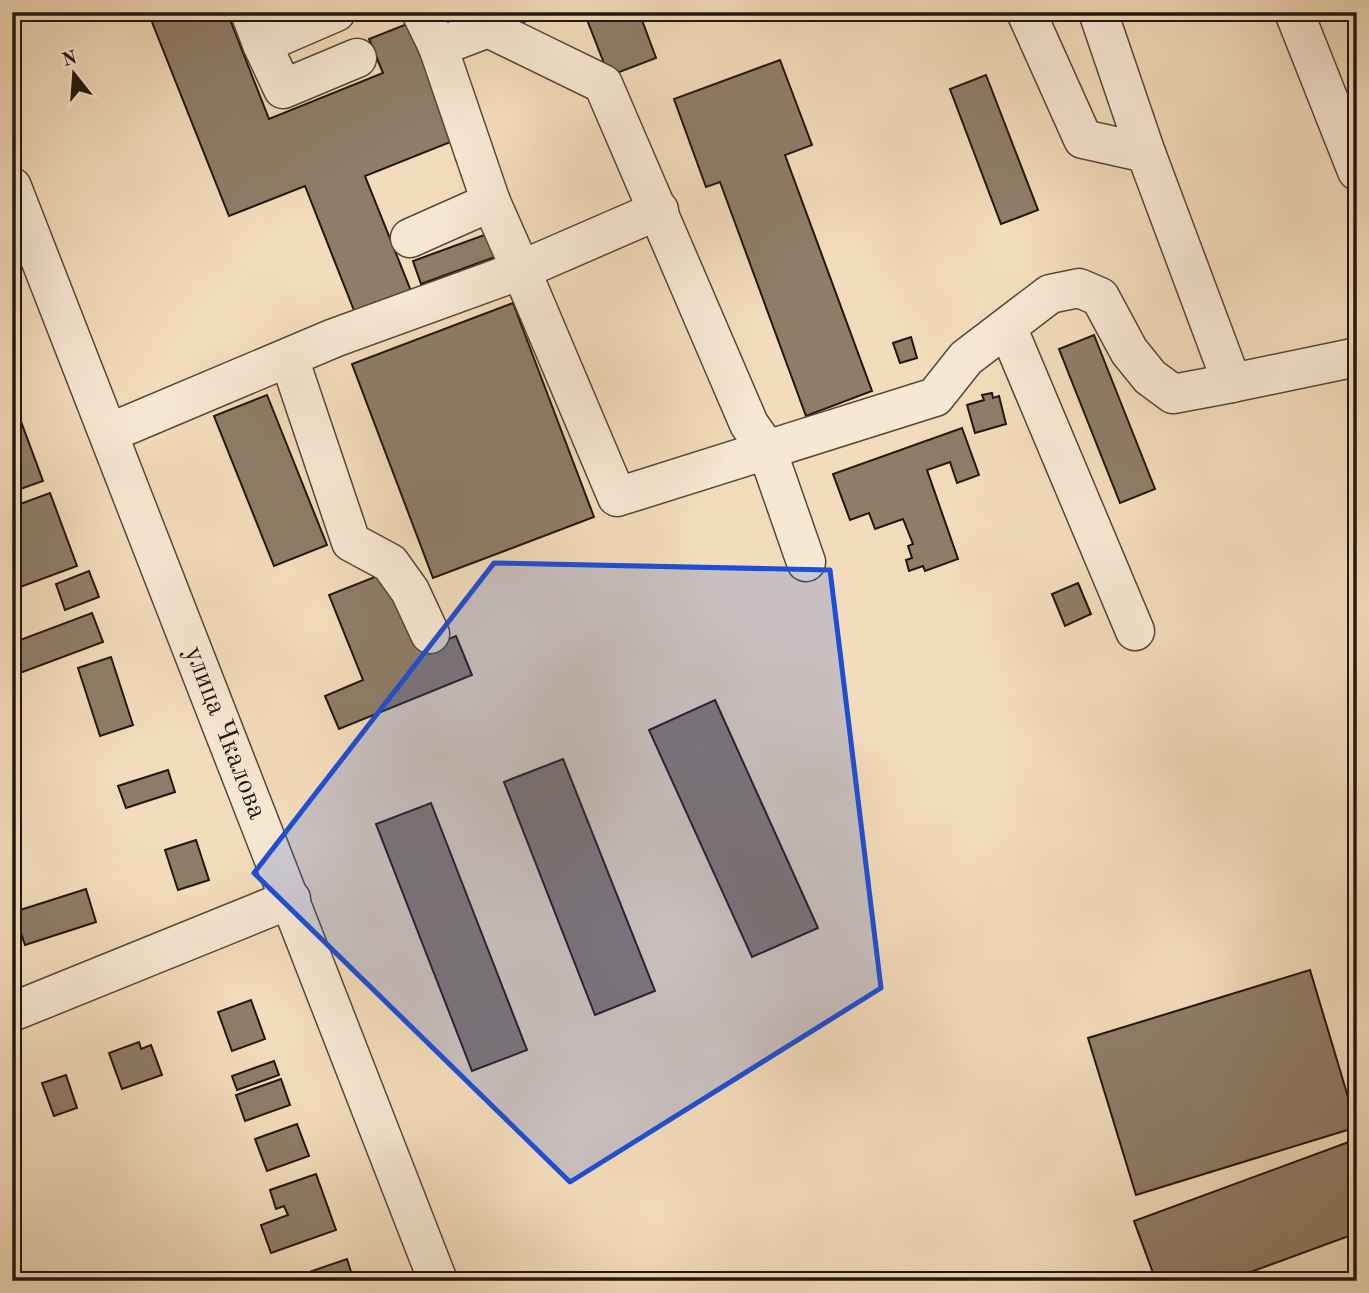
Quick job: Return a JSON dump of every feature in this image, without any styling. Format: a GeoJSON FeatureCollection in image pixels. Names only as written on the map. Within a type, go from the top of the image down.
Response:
{"type":"FeatureCollection","features":[{"type":"Feature","properties":{"kind":"street"},"geometry":{"type":"LineString","coordinates":[[336,12],[256,28],[283,89],[357,58]]}},
{"type":"Feature","properties":{"kind":"street"},"geometry":{"type":"LineString","coordinates":[[421,12],[438,47],[491,202],[617,497],[935,397],[967,358],[1051,294],[1079,288],[1100,297],[1129,351],[1150,377],[1173,394],[1357,357]]}},
{"type":"Feature","properties":{"kind":"street"},"geometry":{"type":"LineString","coordinates":[[1026,12],[1083,139],[1146,153]]}},
{"type":"Feature","properties":{"kind":"street"},"geometry":{"type":"LineString","coordinates":[[1098,12],[1146,153],[1232,383]]}},
{"type":"Feature","properties":{"kind":"street"},"geometry":{"type":"LineString","coordinates":[[1294,12],[1357,171]]}},
{"type":"Feature","properties":{"kind":"street"},"geometry":{"type":"LineString","coordinates":[[438,47],[488,28],[603,85],[749,424],[767,450],[806,562]]}},
{"type":"Feature","properties":{"kind":"street","name":"улица Чкалова"},"geometry":{"type":"LineString","coordinates":[[12,187],[438,1281]]}},
{"type":"Feature","properties":{"kind":"street"},"geometry":{"type":"LineString","coordinates":[[410,238],[491,202]]}},
{"type":"Feature","properties":{"kind":"street"},"geometry":{"type":"LineString","coordinates":[[109,433],[334,338],[522,270],[659,210]]}},
{"type":"Feature","properties":{"kind":"street"},"geometry":{"type":"LineString","coordinates":[[1008,329],[1135,631]]}},
{"type":"Feature","properties":{"kind":"street"},"geometry":{"type":"LineString","coordinates":[[289,358],[351,542],[390,563],[410,590],[430,634]]}},
{"type":"Feature","properties":{"kind":"street"},"geometry":{"type":"LineString","coordinates":[[12,1012],[291,899]]}},
{"type":"Feature","properties":{"kind":"highlighted area"},"geometry":{"type":"Polygon","coordinates":[[[494,563],[830,570],[881,988],[570,1182],[254,873],[494,563]]]}},
{"type":"Feature","properties":{"kind":"building"},"geometry":{"type":"Polygon","coordinates":[[[148,12],[227,12],[269,119],[383,73],[369,39],[412,22],[458,139],[365,176],[411,291],[355,313],[305,186],[229,216],[148,12]]]}},
{"type":"Feature","properties":{"kind":"building"},"geometry":{"type":"Polygon","coordinates":[[[521,12],[550,12],[524,22],[521,12]]]}},
{"type":"Feature","properties":{"kind":"building"},"geometry":{"type":"Polygon","coordinates":[[[584,12],[639,12],[656,58],[609,76],[584,12]]]}},
{"type":"Feature","properties":{"kind":"building"},"geometry":{"type":"Polygon","coordinates":[[[780,60],[812,145],[785,155],[872,391],[806,416],[720,182],[706,187],[674,99],[780,60]]]}},
{"type":"Feature","properties":{"kind":"building"},"geometry":{"type":"Polygon","coordinates":[[[986,75],[1038,210],[1001,224],[950,89],[986,75]]]}},
{"type":"Feature","properties":{"kind":"building"},"geometry":{"type":"Polygon","coordinates":[[[487,234],[495,257],[421,284],[413,261],[487,234]]]}},
{"type":"Feature","properties":{"kind":"building"},"geometry":{"type":"Polygon","coordinates":[[[513,303],[594,517],[433,578],[352,364],[513,303]]]}},
{"type":"Feature","properties":{"kind":"building"},"geometry":{"type":"Polygon","coordinates":[[[1094,335],[1155,489],[1120,503],[1059,349],[1094,335]]]}},
{"type":"Feature","properties":{"kind":"building"},"geometry":{"type":"Polygon","coordinates":[[[911,337],[917,358],[900,363],[893,343],[911,337]]]}},
{"type":"Feature","properties":{"kind":"building"},"geometry":{"type":"Polygon","coordinates":[[[992,393],[993,398],[999,396],[1006,424],[975,433],[967,405],[984,400],[982,395],[992,393]]]}},
{"type":"Feature","properties":{"kind":"building"},"geometry":{"type":"Polygon","coordinates":[[[267,395],[327,545],[274,566],[214,416],[267,395]]]}},
{"type":"Feature","properties":{"kind":"building"},"geometry":{"type":"Polygon","coordinates":[[[19,416],[43,481],[12,492],[12,418],[19,416]]]}},
{"type":"Feature","properties":{"kind":"building"},"geometry":{"type":"Polygon","coordinates":[[[962,428],[979,475],[957,483],[950,462],[927,470],[958,559],[925,571],[923,566],[909,571],[906,560],[912,558],[908,546],[913,544],[903,519],[875,529],[869,513],[850,520],[833,474],[962,428]]]}},
{"type":"Feature","properties":{"kind":"building"},"geometry":{"type":"Polygon","coordinates":[[[50,493],[77,566],[12,590],[12,507],[50,493]]]}},
{"type":"Feature","properties":{"kind":"building"},"geometry":{"type":"Polygon","coordinates":[[[89,571],[99,597],[65,610],[56,584],[89,571]]]}},
{"type":"Feature","properties":{"kind":"building"},"geometry":{"type":"Polygon","coordinates":[[[390,571],[422,650],[456,636],[472,675],[339,729],[325,696],[363,680],[329,595],[390,571]]]}},
{"type":"Feature","properties":{"kind":"building"},"geometry":{"type":"Polygon","coordinates":[[[1078,583],[1091,614],[1065,626],[1052,594],[1078,583]]]}},
{"type":"Feature","properties":{"kind":"building"},"geometry":{"type":"Polygon","coordinates":[[[92,613],[103,642],[20,673],[12,643],[92,613]]]}},
{"type":"Feature","properties":{"kind":"building"},"geometry":{"type":"Polygon","coordinates":[[[111,657],[133,725],[100,736],[78,668],[111,657]]]}},
{"type":"Feature","properties":{"kind":"building"},"geometry":{"type":"Polygon","coordinates":[[[715,700],[818,928],[752,957],[649,730],[715,700]]]}},
{"type":"Feature","properties":{"kind":"building"},"geometry":{"type":"Polygon","coordinates":[[[563,759],[655,991],[595,1015],[504,782],[563,759]]]}},
{"type":"Feature","properties":{"kind":"building"},"geometry":{"type":"Polygon","coordinates":[[[168,770],[175,792],[126,808],[118,786],[168,770]]]}},
{"type":"Feature","properties":{"kind":"building"},"geometry":{"type":"Polygon","coordinates":[[[431,803],[527,1050],[472,1071],[376,824],[431,803]]]}},
{"type":"Feature","properties":{"kind":"building"},"geometry":{"type":"Polygon","coordinates":[[[196,840],[209,880],[178,890],[165,850],[196,840]]]}},
{"type":"Feature","properties":{"kind":"building"},"geometry":{"type":"Polygon","coordinates":[[[86,889],[96,922],[25,945],[14,912],[86,889]]]}},
{"type":"Feature","properties":{"kind":"building"},"geometry":{"type":"Polygon","coordinates":[[[1310,970],[1357,1127],[1136,1195],[1088,1038],[1310,970]]]}},
{"type":"Feature","properties":{"kind":"building"},"geometry":{"type":"Polygon","coordinates":[[[251,1000],[265,1039],[232,1051],[218,1012],[251,1000]]]}},
{"type":"Feature","properties":{"kind":"building"},"geometry":{"type":"Polygon","coordinates":[[[139,1042],[141,1049],[151,1045],[162,1075],[122,1089],[109,1053],[139,1042]]]}},
{"type":"Feature","properties":{"kind":"building"},"geometry":{"type":"Polygon","coordinates":[[[274,1061],[279,1075],[237,1090],[232,1076],[274,1061]]]}},
{"type":"Feature","properties":{"kind":"building"},"geometry":{"type":"Polygon","coordinates":[[[66,1075],[77,1108],[54,1116],[42,1083],[66,1075]]]}},
{"type":"Feature","properties":{"kind":"building"},"geometry":{"type":"Polygon","coordinates":[[[281,1079],[290,1105],[245,1121],[236,1095],[281,1079]]]}},
{"type":"Feature","properties":{"kind":"building"},"geometry":{"type":"Polygon","coordinates":[[[297,1124],[309,1156],[267,1171],[255,1139],[297,1124]]]}},
{"type":"Feature","properties":{"kind":"building"},"geometry":{"type":"Polygon","coordinates":[[[1357,1139],[1357,1233],[1226,1281],[1156,1281],[1134,1221],[1357,1139]]]}},
{"type":"Feature","properties":{"kind":"building"},"geometry":{"type":"Polygon","coordinates":[[[316,1174],[336,1230],[271,1253],[261,1225],[288,1215],[284,1206],[276,1209],[270,1190],[316,1174]]]}},
{"type":"Feature","properties":{"kind":"building"},"geometry":{"type":"Polygon","coordinates":[[[347,1259],[354,1281],[312,1281],[309,1272],[347,1259]]]}}]}
